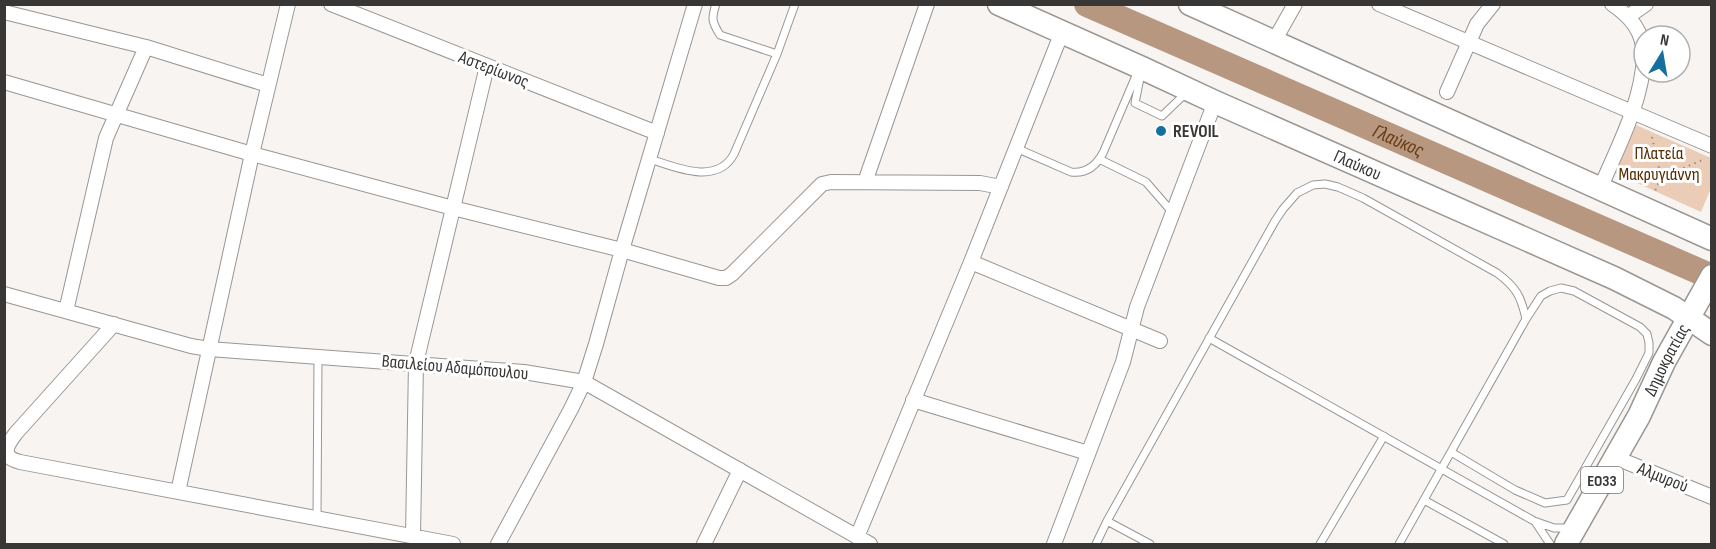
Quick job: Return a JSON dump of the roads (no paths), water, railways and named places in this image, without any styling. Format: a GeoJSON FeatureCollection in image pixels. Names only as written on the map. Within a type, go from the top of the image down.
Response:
{"type":"FeatureCollection","features":[{"type":"Feature","properties":{"kind":"main road","name":"Γλαύκου"},"geometry":{"type":"LineString","coordinates":[[999,4],[1654,297],[1703,316]]}},
{"type":"Feature","properties":{"kind":"main road"},"geometry":{"type":"LineString","coordinates":[[1190,4],[1712,239]]}},
{"type":"Feature","properties":{"kind":"main road","name":"ΕΟ33"},"geometry":{"type":"LineString","coordinates":[[1703,316],[1712,276]]}},
{"type":"Feature","properties":{"kind":"main road","name":"Δημοκρατίας"},"geometry":{"type":"LineString","coordinates":[[1571,535],[1639,416],[1661,369],[1703,316]]}},
{"type":"Feature","properties":{"kind":"street"},"geometry":{"type":"LineString","coordinates":[[178,492],[252,154],[288,4]]}},
{"type":"Feature","properties":{"kind":"street","name":"Αστερίωνος"},"geometry":{"type":"LineString","coordinates":[[331,4],[657,133]]}},
{"type":"Feature","properties":{"kind":"street"},"geometry":{"type":"LineString","coordinates":[[498,544],[584,382],[695,4]]}},
{"type":"Feature","properties":{"kind":"street"},"geometry":{"type":"LineString","coordinates":[[865,182],[927,4]]}},
{"type":"Feature","properties":{"kind":"street"},"geometry":{"type":"LineString","coordinates":[[1273,43],[1295,4]]}},
{"type":"Feature","properties":{"kind":"street"},"geometry":{"type":"LineString","coordinates":[[1379,4],[1632,111],[1711,152]]}},
{"type":"Feature","properties":{"kind":"street"},"geometry":{"type":"LineString","coordinates":[[1447,92],[1477,24],[1493,4]]}},
{"type":"Feature","properties":{"kind":"street"},"geometry":{"type":"LineString","coordinates":[[1612,4],[1629,16],[1635,24]]}},
{"type":"Feature","properties":{"kind":"street"},"geometry":{"type":"LineString","coordinates":[[1629,16],[1646,4]]}},
{"type":"Feature","properties":{"kind":"street"},"geometry":{"type":"LineString","coordinates":[[4,12],[146,46],[268,85]]}},
{"type":"Feature","properties":{"kind":"street"},"geometry":{"type":"LineString","coordinates":[[857,537],[971,262],[1062,32]]}},
{"type":"Feature","properties":{"kind":"street"},"geometry":{"type":"LineString","coordinates":[[66,311],[106,138],[146,46]]}},
{"type":"Feature","properties":{"kind":"street"},"geometry":{"type":"LineString","coordinates":[[413,537],[416,363],[487,66]]}},
{"type":"Feature","properties":{"kind":"street"},"geometry":{"type":"LineString","coordinates":[[4,82],[252,154],[622,250],[716,278],[726,278],[732,274],[820,185],[831,182],[980,183],[1001,187]]}},
{"type":"Feature","properties":{"kind":"street"},"geometry":{"type":"LineString","coordinates":[[1600,189],[1632,111],[1640,84]]}},
{"type":"Feature","properties":{"kind":"street"},"geometry":{"type":"LineString","coordinates":[[1054,544],[1123,362],[1137,307],[1215,102]]}},
{"type":"Feature","properties":{"kind":"street"},"geometry":{"type":"LineString","coordinates":[[971,262],[1160,342]]}},
{"type":"Feature","properties":{"kind":"street","name":"Βασιλείου Αδαμόπουλου"},"geometry":{"type":"LineString","coordinates":[[4,294],[209,350],[524,372],[584,382],[870,544]]}},
{"type":"Feature","properties":{"kind":"street"},"geometry":{"type":"LineString","coordinates":[[114,324],[16,433],[8,444],[6,455],[9,458],[20,462],[453,544]]}},
{"type":"Feature","properties":{"kind":"street"},"geometry":{"type":"LineString","coordinates":[[914,400],[1088,453]]}},
{"type":"Feature","properties":{"kind":"street","name":"Αλμυρού"},"geometry":{"type":"LineString","coordinates":[[1614,457],[1712,496]]}},
{"type":"Feature","properties":{"kind":"street"},"geometry":{"type":"LineString","coordinates":[[704,544],[740,470]]}},
{"type":"Feature","properties":{"kind":"lane"},"geometry":{"type":"LineString","coordinates":[[716,4],[712,17],[714,26],[720,35],[777,54]]}},
{"type":"Feature","properties":{"kind":"lane"},"geometry":{"type":"LineString","coordinates":[[650,159],[698,173],[715,170],[727,164],[734,154],[777,54],[795,4]]}},
{"type":"Feature","properties":{"kind":"lane"},"geometry":{"type":"LineString","coordinates":[[1141,67],[1135,103],[1162,116],[1189,90]]}},
{"type":"Feature","properties":{"kind":"lane"},"geometry":{"type":"LineString","coordinates":[[1016,148],[1065,170],[1078,173],[1089,169],[1100,159],[1141,67]]}},
{"type":"Feature","properties":{"kind":"lane"},"geometry":{"type":"LineString","coordinates":[[1100,159],[1146,182],[1172,212]]}},
{"type":"Feature","properties":{"kind":"lane"},"geometry":{"type":"LineString","coordinates":[[1096,544],[1209,338],[1283,209],[1297,193],[1313,185],[1325,184],[1363,198],[1510,282],[1522,302],[1526,319]]}},
{"type":"Feature","properties":{"kind":"lane"},"geometry":{"type":"LineString","coordinates":[[1398,544],[1526,319],[1541,296],[1561,288],[1574,291],[1640,327],[1647,334],[1649,353],[1636,380],[1567,500],[1545,504],[1515,490],[1451,452]]}},
{"type":"Feature","properties":{"kind":"lane"},"geometry":{"type":"LineString","coordinates":[[1209,338],[1534,521],[1571,535]]}},
{"type":"Feature","properties":{"kind":"lane"},"geometry":{"type":"LineString","coordinates":[[317,519],[318,356]]}},
{"type":"Feature","properties":{"kind":"lane"},"geometry":{"type":"LineString","coordinates":[[1320,544],[1384,436]]}},
{"type":"Feature","properties":{"kind":"lane"},"geometry":{"type":"LineString","coordinates":[[1424,500],[1504,544]]}},
{"type":"Feature","properties":{"kind":"lane"},"geometry":{"type":"LineString","coordinates":[[1107,521],[1150,544]]}},
{"type":"Feature","properties":{"kind":"lane"},"geometry":{"type":"LineString","coordinates":[[1534,521],[1550,544]]}},
{"type":"Feature","properties":{"kind":"waterway","name":"Γλαύκος"},"geometry":{"type":"LineString","coordinates":[[1087,4],[1712,277]]}},
{"type":"Feature","properties":{"kind":"place","name":"REVOIL"},"geometry":{"type":"Point","coordinates":[1161,131]}},
{"type":"Feature","properties":{"kind":"park label","name":"Πλατεία Μακρυγιάννη"},"geometry":{"type":"Point","coordinates":[1659,163]}}]}
